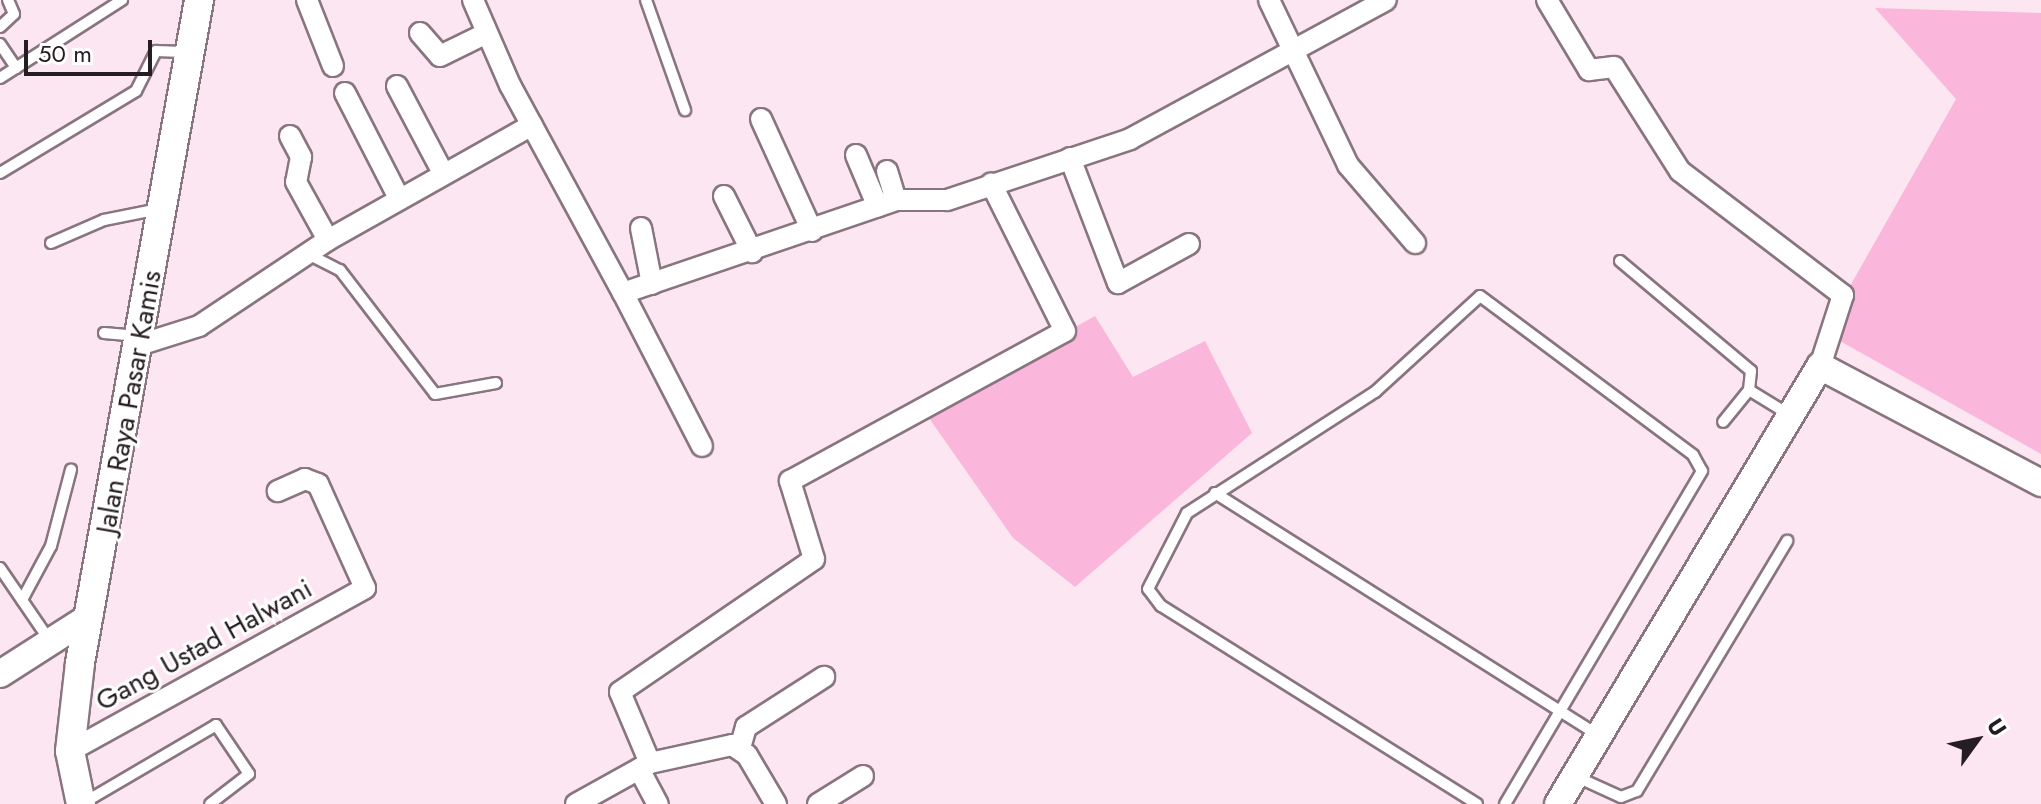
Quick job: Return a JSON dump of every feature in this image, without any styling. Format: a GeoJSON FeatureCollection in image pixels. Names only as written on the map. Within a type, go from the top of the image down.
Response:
{"type":"FeatureCollection","features":[{"type":"Feature","properties":{"kind":"main road","name":"Jalan Raya Pasar Kamis"},"geometry":{"type":"LineString","coordinates":[[81,804],[70,751],[89,617],[199,0]]}},
{"type":"Feature","properties":{"kind":"street"},"geometry":{"type":"LineString","coordinates":[[307,0],[333,66]]}},
{"type":"Feature","properties":{"kind":"street"},"geometry":{"type":"LineString","coordinates":[[473,0],[532,125],[702,446]]}},
{"type":"Feature","properties":{"kind":"street"},"geometry":{"type":"LineString","coordinates":[[1269,0],[1290,53],[1348,165],[1415,243]]}},
{"type":"Feature","properties":{"kind":"street"},"geometry":{"type":"LineString","coordinates":[[623,293],[752,252],[887,203],[947,200],[1130,139],[1386,0]]}},
{"type":"Feature","properties":{"kind":"street"},"geometry":{"type":"LineString","coordinates":[[1547,0],[1586,67],[1614,67],[1680,171],[1843,295],[1820,366],[1794,417],[1558,804]]}},
{"type":"Feature","properties":{"kind":"street"},"geometry":{"type":"LineString","coordinates":[[420,33],[440,56],[487,33]]}},
{"type":"Feature","properties":{"kind":"street"},"geometry":{"type":"LineString","coordinates":[[397,86],[443,173]]}},
{"type":"Feature","properties":{"kind":"street"},"geometry":{"type":"LineString","coordinates":[[345,93],[399,198]]}},
{"type":"Feature","properties":{"kind":"street"},"geometry":{"type":"LineString","coordinates":[[761,119],[812,231]]}},
{"type":"Feature","properties":{"kind":"street"},"geometry":{"type":"LineString","coordinates":[[140,340],[199,326],[328,240],[532,125]]}},
{"type":"Feature","properties":{"kind":"street"},"geometry":{"type":"LineString","coordinates":[[290,136],[301,157],[296,182],[328,240]]}},
{"type":"Feature","properties":{"kind":"street"},"geometry":{"type":"LineString","coordinates":[[856,155],[887,203]]}},
{"type":"Feature","properties":{"kind":"street"},"geometry":{"type":"LineString","coordinates":[[1070,158],[1118,283],[1189,244]]}},
{"type":"Feature","properties":{"kind":"street"},"geometry":{"type":"LineString","coordinates":[[887,171],[887,203]]}},
{"type":"Feature","properties":{"kind":"street"},"geometry":{"type":"LineString","coordinates":[[658,804],[620,692],[814,559],[791,496],[795,477],[1065,331],[991,183]]}},
{"type":"Feature","properties":{"kind":"street"},"geometry":{"type":"LineString","coordinates":[[724,196],[752,252]]}},
{"type":"Feature","properties":{"kind":"street"},"geometry":{"type":"LineString","coordinates":[[641,228],[652,284]]}},
{"type":"Feature","properties":{"kind":"street"},"geometry":{"type":"LineString","coordinates":[[1820,366],[2041,483]]}},
{"type":"Feature","properties":{"kind":"street","name":"Gang Ustad Halwani"},"geometry":{"type":"LineString","coordinates":[[70,751],[365,588],[318,484],[305,479],[278,491]]}},
{"type":"Feature","properties":{"kind":"street"},"geometry":{"type":"LineString","coordinates":[[0,674],[89,617]]}},
{"type":"Feature","properties":{"kind":"street"},"geometry":{"type":"LineString","coordinates":[[776,804],[740,748],[746,727],[824,677]]}},
{"type":"Feature","properties":{"kind":"street"},"geometry":{"type":"LineString","coordinates":[[576,804],[644,766],[740,748]]}},
{"type":"Feature","properties":{"kind":"street"},"geometry":{"type":"LineString","coordinates":[[818,804],[863,776]]}},
{"type":"Feature","properties":{"kind":"lane"},"geometry":{"type":"LineString","coordinates":[[0,27],[14,14],[8,0]]}},
{"type":"Feature","properties":{"kind":"lane"},"geometry":{"type":"LineString","coordinates":[[0,78],[122,0]]}},
{"type":"Feature","properties":{"kind":"lane"},"geometry":{"type":"LineString","coordinates":[[646,0],[685,110]]}},
{"type":"Feature","properties":{"kind":"lane"},"geometry":{"type":"LineString","coordinates":[[0,44],[16,68]]}},
{"type":"Feature","properties":{"kind":"lane"},"geometry":{"type":"LineString","coordinates":[[0,173],[136,91],[156,51],[190,52]]}},
{"type":"Feature","properties":{"kind":"lane"},"geometry":{"type":"LineString","coordinates":[[51,243],[104,220],[163,208]]}},
{"type":"Feature","properties":{"kind":"lane"},"geometry":{"type":"LineString","coordinates":[[308,254],[340,270],[435,394],[496,383]]}},
{"type":"Feature","properties":{"kind":"lane"},"geometry":{"type":"LineString","coordinates":[[1620,261],[1747,365],[1749,390],[1723,422]]}},
{"type":"Feature","properties":{"kind":"lane"},"geometry":{"type":"LineString","coordinates":[[1477,804],[1155,602],[1151,575],[1187,513],[1375,392],[1465,304],[1485,297],[1701,465],[1505,804]]}},
{"type":"Feature","properties":{"kind":"lane"},"geometry":{"type":"LineString","coordinates":[[104,333],[140,340]]}},
{"type":"Feature","properties":{"kind":"lane"},"geometry":{"type":"LineString","coordinates":[[1749,390],[1794,417]]}},
{"type":"Feature","properties":{"kind":"lane"},"geometry":{"type":"LineString","coordinates":[[22,600],[51,546],[71,470]]}},
{"type":"Feature","properties":{"kind":"lane"},"geometry":{"type":"LineString","coordinates":[[1215,493],[1556,714],[1600,737]]}},
{"type":"Feature","properties":{"kind":"lane"},"geometry":{"type":"LineString","coordinates":[[1575,777],[1621,797],[1637,791],[1787,541]]}},
{"type":"Feature","properties":{"kind":"lane"},"geometry":{"type":"LineString","coordinates":[[0,568],[50,641]]}},
{"type":"Feature","properties":{"kind":"lane"},"geometry":{"type":"LineString","coordinates":[[81,804],[216,725],[249,774],[210,804]]}},
{"type":"Feature","properties":{"kind":"shaded area"},"geometry":{"type":"Polygon","coordinates":[[[1875,8],[2041,13],[2041,454],[1824,332],[1956,99],[1875,8]]]}},
{"type":"Feature","properties":{"kind":"shaded area"},"geometry":{"type":"Polygon","coordinates":[[[1095,316],[1133,377],[1205,341],[1252,433],[1075,587],[1013,538],[924,411],[1095,316]]]}}]}
